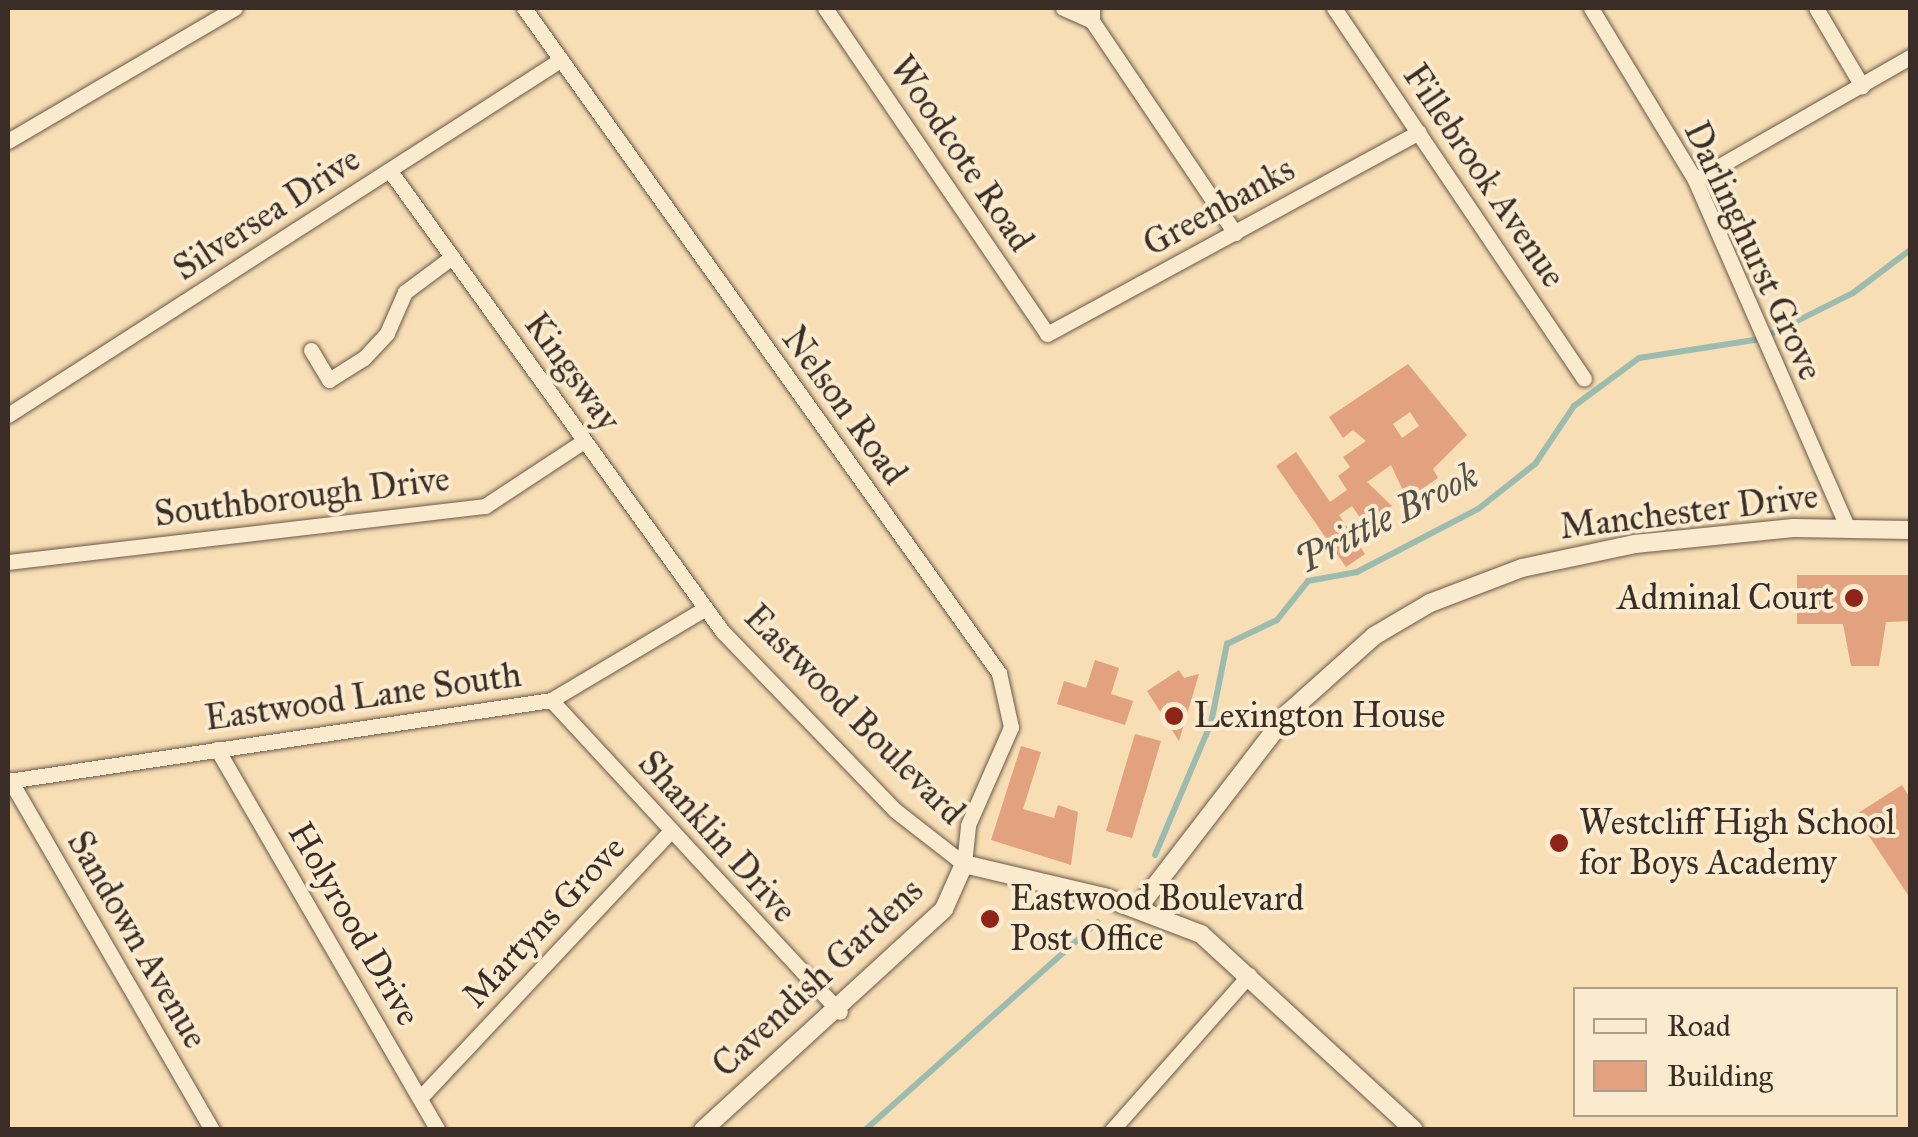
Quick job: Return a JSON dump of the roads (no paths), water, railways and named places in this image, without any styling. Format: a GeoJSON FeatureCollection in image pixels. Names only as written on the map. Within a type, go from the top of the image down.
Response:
{"type":"FeatureCollection","features":[{"type":"Feature","properties":{"kind":"street"},"geometry":{"type":"LineString","coordinates":[[8,141],[235,8]]}},
{"type":"Feature","properties":{"kind":"street","name":"Nelson Road"},"geometry":{"type":"LineString","coordinates":[[524,8],[557,62],[999,673],[1011,727],[968,825],[964,864]]}},
{"type":"Feature","properties":{"kind":"street","name":"Woodcote Road"},"geometry":{"type":"LineString","coordinates":[[825,8],[1046,334]]}},
{"type":"Feature","properties":{"kind":"street"},"geometry":{"type":"LineString","coordinates":[[1062,8],[1092,14],[1235,233]]}},
{"type":"Feature","properties":{"kind":"street","name":"Fillebrook Avenue"},"geometry":{"type":"LineString","coordinates":[[1334,8],[1584,378]]}},
{"type":"Feature","properties":{"kind":"street","name":"Darlinghurst Grove"},"geometry":{"type":"LineString","coordinates":[[1591,8],[1694,180],[1847,527]]}},
{"type":"Feature","properties":{"kind":"street"},"geometry":{"type":"LineString","coordinates":[[1816,8],[1862,86]]}},
{"type":"Feature","properties":{"kind":"street"},"geometry":{"type":"LineString","coordinates":[[1694,180],[1910,57]]}},
{"type":"Feature","properties":{"kind":"street","name":"Silversea Drive"},"geometry":{"type":"LineString","coordinates":[[8,415],[557,62]]}},
{"type":"Feature","properties":{"kind":"street","name":"Greenbanks"},"geometry":{"type":"LineString","coordinates":[[1046,334],[1420,132]]}},
{"type":"Feature","properties":{"kind":"street","name":"Kingsway"},"geometry":{"type":"LineString","coordinates":[[390,171],[704,609]]}},
{"type":"Feature","properties":{"kind":"street"},"geometry":{"type":"LineString","coordinates":[[311,350],[329,380],[364,358],[388,333],[405,292],[452,257]]}},
{"type":"Feature","properties":{"kind":"street","name":"Southborough Drive"},"geometry":{"type":"LineString","coordinates":[[8,562],[485,506],[584,440]]}},
{"type":"Feature","properties":{"kind":"street","name":"Manchester Drive"},"geometry":{"type":"LineString","coordinates":[[1138,908],[1288,713],[1374,636],[1430,603],[1588,553],[1847,527],[1910,530]]}},
{"type":"Feature","properties":{"kind":"street","name":"Eastwood Boulevard"},"geometry":{"type":"LineString","coordinates":[[704,609],[896,811],[964,864],[1138,908],[1202,934],[1414,1130]]}},
{"type":"Feature","properties":{"kind":"street","name":"Eastwood Lane South"},"geometry":{"type":"LineString","coordinates":[[8,780],[551,700],[704,609]]}},
{"type":"Feature","properties":{"kind":"street","name":"Shanklin Drive"},"geometry":{"type":"LineString","coordinates":[[551,700],[840,1012]]}},
{"type":"Feature","properties":{"kind":"street","name":"Holyrood Drive"},"geometry":{"type":"LineString","coordinates":[[217,749],[438,1130]]}},
{"type":"Feature","properties":{"kind":"street","name":"Sandown Avenue"},"geometry":{"type":"LineString","coordinates":[[8,780],[212,1130]]}},
{"type":"Feature","properties":{"kind":"street","name":"Martyns Grove"},"geometry":{"type":"LineString","coordinates":[[420,1098],[671,831]]}},
{"type":"Feature","properties":{"kind":"street","name":"Cavendish Gardens"},"geometry":{"type":"LineString","coordinates":[[703,1130],[840,1012],[944,910],[964,864]]}},
{"type":"Feature","properties":{"kind":"street"},"geometry":{"type":"LineString","coordinates":[[1112,1130],[1248,975]]}},
{"type":"Feature","properties":{"kind":"waterway","name":"Prittle Brook"},"geometry":{"type":"LineString","coordinates":[[1155,855],[1211,723],[1227,644],[1277,620],[1308,581],[1357,572],[1478,509],[1535,464],[1574,406],[1639,358],[1761,339],[1853,293],[1910,250]]}},
{"type":"Feature","properties":{"kind":"waterway","name":"Prittle Brook"},"geometry":{"type":"LineString","coordinates":[[865,1130],[1098,922]]}},
{"type":"Feature","properties":{"kind":"place","name":"Adminal Court"},"geometry":{"type":"Point","coordinates":[1854,598]}},
{"type":"Feature","properties":{"kind":"place","name":"Lexington House"},"geometry":{"type":"Point","coordinates":[1174,716]}},
{"type":"Feature","properties":{"kind":"place","name":"Westcliff High School for Boys Academy"},"geometry":{"type":"Point","coordinates":[1559,843]}},
{"type":"Feature","properties":{"kind":"place","name":"Eastwood Boulevard Post Office"},"geometry":{"type":"Point","coordinates":[990,919]}}]}
